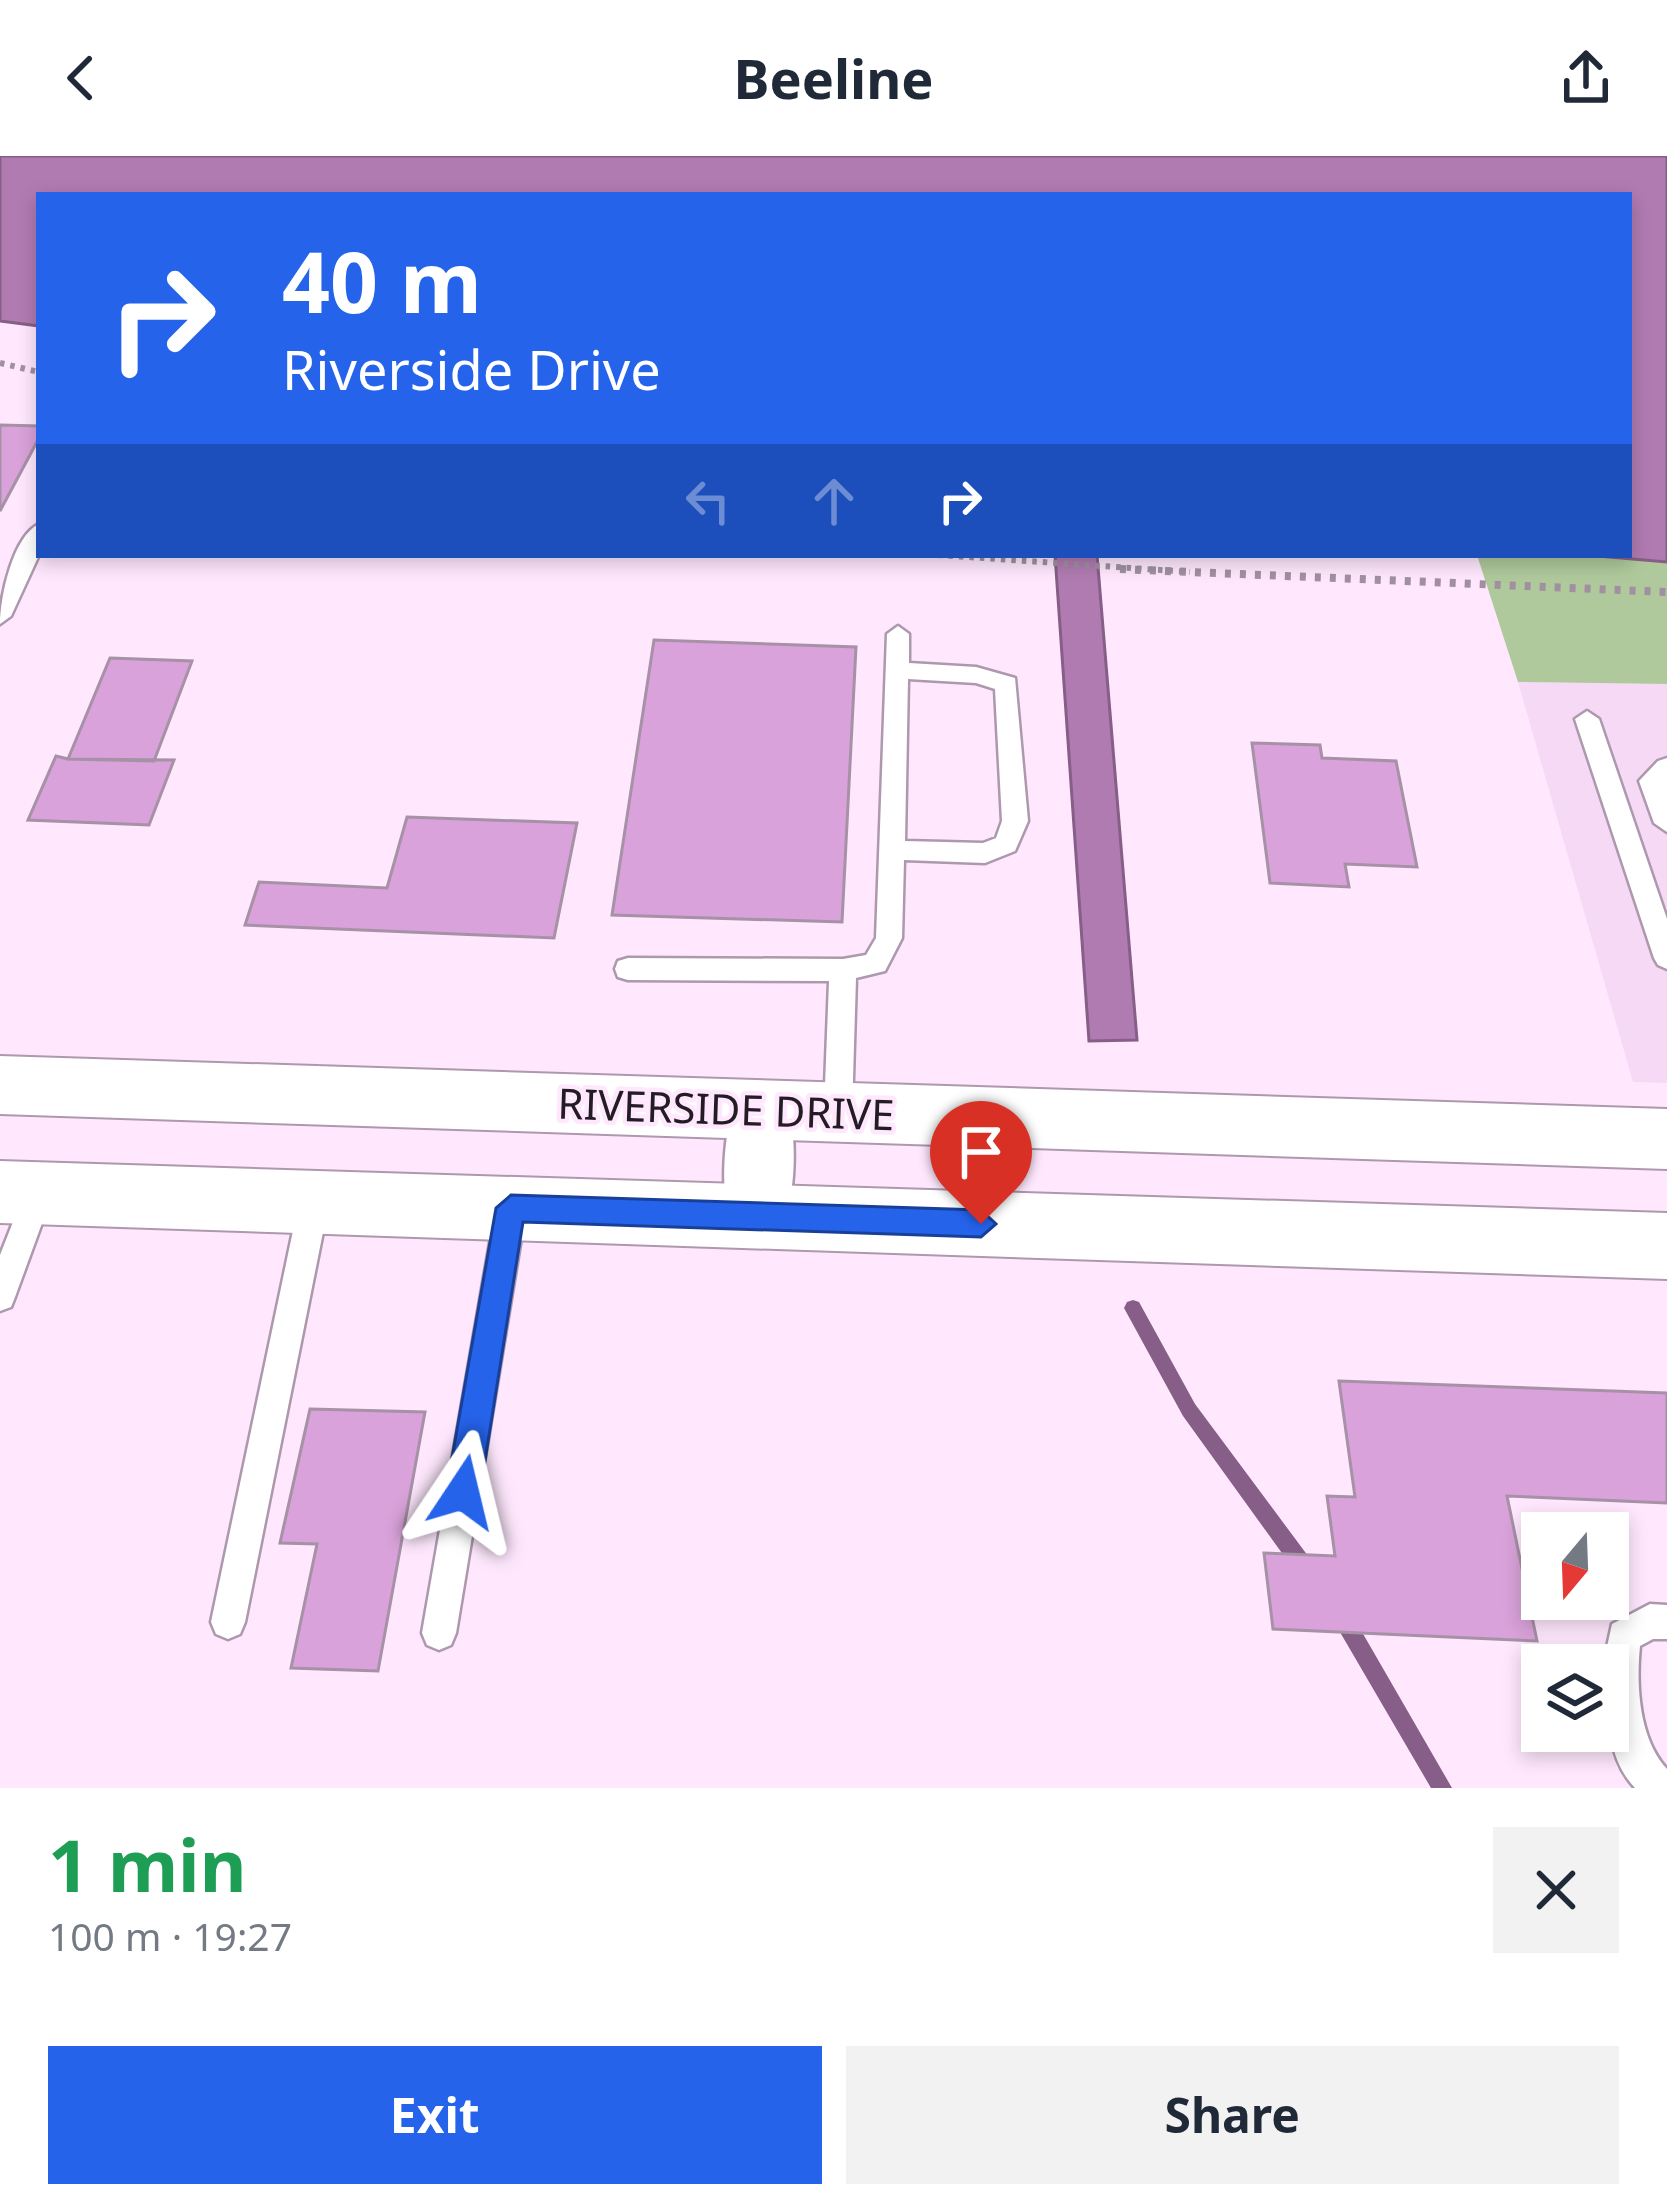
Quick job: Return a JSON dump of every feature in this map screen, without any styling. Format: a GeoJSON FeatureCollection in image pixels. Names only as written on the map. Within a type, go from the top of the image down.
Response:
{"type":"FeatureCollection","features":[{"type":"Feature","properties":{"kind":"main road","name":"RIVERSIDE DRIVE"},"geometry":{"type":"LineString","coordinates":[[0,1085],[1667,1139]]}},
{"type":"Feature","properties":{"kind":"main road"},"geometry":{"type":"LineString","coordinates":[[19,1192],[1667,1246]]}},
{"type":"Feature","properties":{"kind":"street"},"geometry":{"type":"LineString","coordinates":[[757,1216],[761,1110]]}},
{"type":"Feature","properties":{"kind":"lane"},"geometry":{"type":"LineString","coordinates":[[0,616],[36,538]]}},
{"type":"Feature","properties":{"kind":"lane"},"geometry":{"type":"LineString","coordinates":[[628,969],[843,970],[875,964],[889,938],[898,634]]}},
{"type":"Feature","properties":{"kind":"lane"},"geometry":{"type":"LineString","coordinates":[[892,850],[986,853],[1006,844],[1015,821],[1007,684],[976,674],[897,670]]}},
{"type":"Feature","properties":{"kind":"lane"},"geometry":{"type":"LineString","coordinates":[[1587,719],[1659,908],[1667,958]]}},
{"type":"Feature","properties":{"kind":"lane"},"geometry":{"type":"LineString","coordinates":[[1667,767],[1652,781],[1667,823]]}},
{"type":"Feature","properties":{"kind":"lane"},"geometry":{"type":"LineString","coordinates":[[838,1112],[843,970]]}},
{"type":"Feature","properties":{"kind":"lane"},"geometry":{"type":"LineString","coordinates":[[0,1297],[19,1192]]}},
{"type":"Feature","properties":{"kind":"lane"},"geometry":{"type":"LineString","coordinates":[[228,1622],[314,1202]]}},
{"type":"Feature","properties":{"kind":"lane"},"geometry":{"type":"LineString","coordinates":[[439,1633],[511,1208]]}},
{"type":"Feature","properties":{"kind":"lane"},"geometry":{"type":"LineString","coordinates":[[1660,1788],[1633,1759],[1620,1673],[1624,1636],[1650,1621],[1667,1622]]}},
{"type":"Feature","properties":{"kind":"path"},"geometry":{"type":"LineString","coordinates":[[0,363],[36,370]]}},
{"type":"Feature","properties":{"kind":"path"},"geometry":{"type":"LineString","coordinates":[[963,558],[1667,592]]}},
{"type":"Feature","properties":{"kind":"shaded area"},"geometry":{"type":"Polygon","coordinates":[[[0,156],[1667,156],[1667,562],[1621,558],[1632,558],[1632,192],[36,192],[36,326],[0,321],[0,156]]]}},
{"type":"Feature","properties":{"kind":"shaded area"},"geometry":{"type":"Polygon","coordinates":[[[1055,558],[1097,558],[1137,1040],[1089,1041],[1055,558]]]}},
{"type":"Feature","properties":{"kind":"shaded area"},"geometry":{"type":"Polygon","coordinates":[[[1518,682],[1667,684],[1667,1083],[1633,1082],[1518,682]]]}},
{"type":"Feature","properties":{"kind":"green space"},"geometry":{"type":"Polygon","coordinates":[[[1667,556],[1667,684],[1518,682],[1478,558],[1667,556]]]}},
{"type":"Feature","properties":{"kind":"building"},"geometry":{"type":"Polygon","coordinates":[[[0,425],[36,426],[36,444],[0,511],[0,425]]]}},
{"type":"Feature","properties":{"kind":"building"},"geometry":{"type":"Polygon","coordinates":[[[654,640],[856,647],[842,922],[612,915],[654,640]]]}},
{"type":"Feature","properties":{"kind":"building"},"geometry":{"type":"Polygon","coordinates":[[[110,658],[192,661],[154,761],[68,759],[110,658]]]}},
{"type":"Feature","properties":{"kind":"building"},"geometry":{"type":"Polygon","coordinates":[[[1252,743],[1320,745],[1322,758],[1396,761],[1417,867],[1345,864],[1349,887],[1270,883],[1252,743]]]}},
{"type":"Feature","properties":{"kind":"building"},"geometry":{"type":"Polygon","coordinates":[[[56,756],[174,760],[149,825],[28,820],[56,756]]]}},
{"type":"Feature","properties":{"kind":"building"},"geometry":{"type":"Polygon","coordinates":[[[407,817],[577,823],[554,938],[245,925],[259,882],[387,888],[407,817]]]}},
{"type":"Feature","properties":{"kind":"building"},"geometry":{"type":"Polygon","coordinates":[[[1339,1381],[1667,1393],[1667,1503],[1507,1496],[1521,1564],[1521,1620],[1533,1620],[1537,1641],[1273,1629],[1264,1553],[1335,1556],[1327,1496],[1355,1497],[1339,1381]]]}},
{"type":"Feature","properties":{"kind":"building"},"geometry":{"type":"Polygon","coordinates":[[[310,1409],[425,1412],[378,1671],[291,1668],[317,1544],[280,1543],[310,1409]]]}},
{"type":"Feature","properties":{"kind":"waterway"},"geometry":{"type":"LineString","coordinates":[[1133,1308],[1189,1410],[1304,1567]]}},
{"type":"Feature","properties":{"kind":"waterway"},"geometry":{"type":"LineString","coordinates":[[1344,1620],[1442,1788]]}},
{"type":"Feature","properties":{"kind":"route"},"geometry":{"type":"LineString","coordinates":[[463,1492],[511,1208],[981,1224]]}}]}
